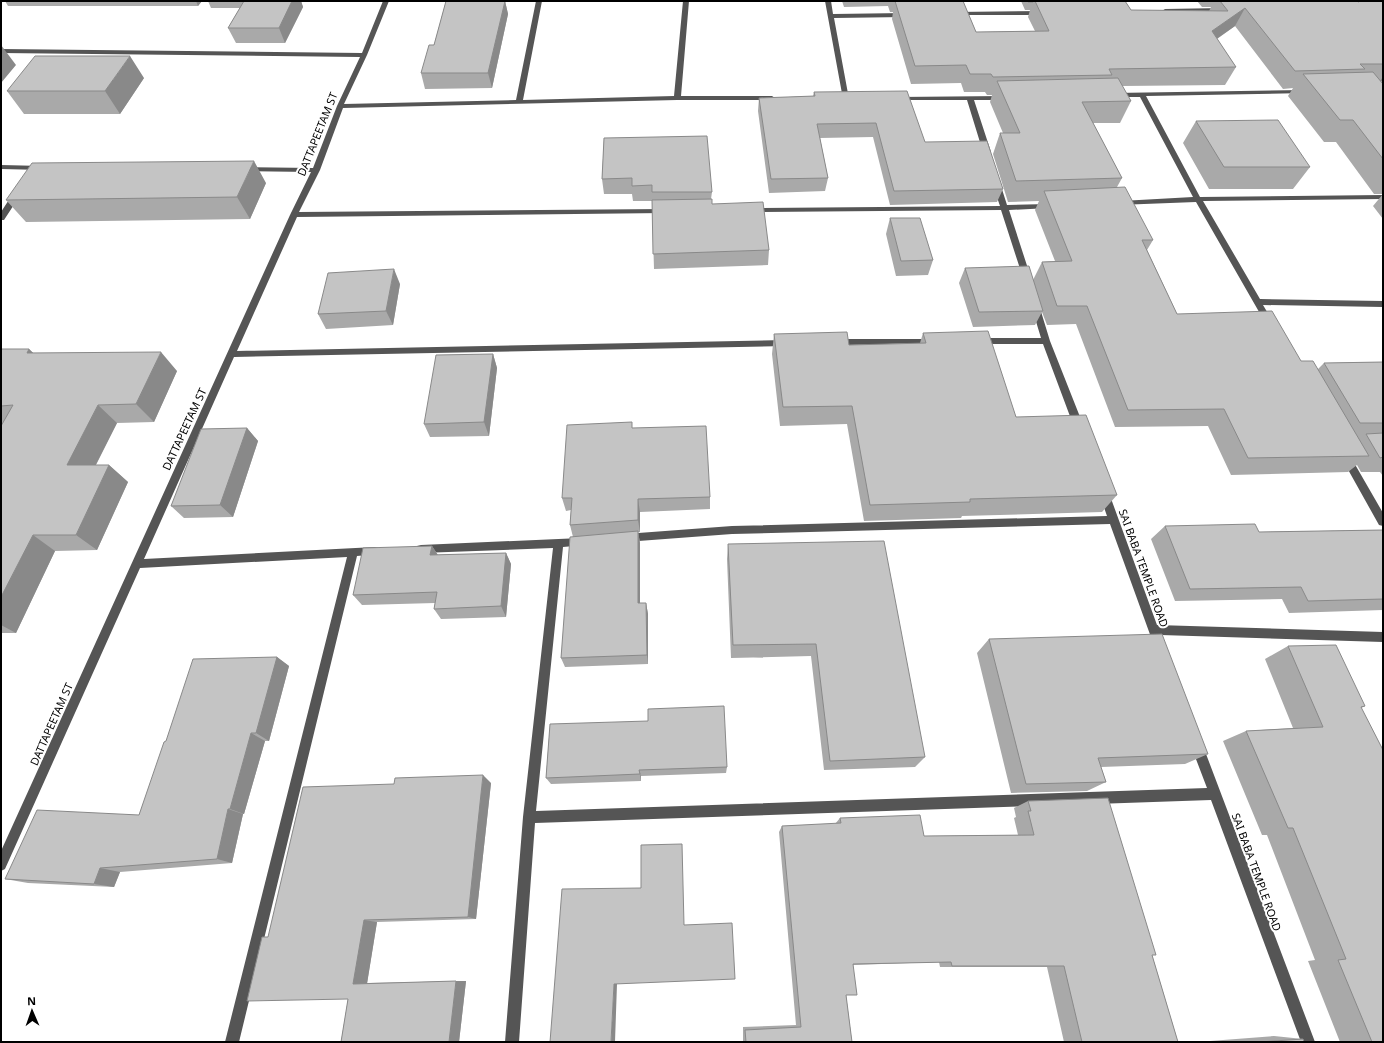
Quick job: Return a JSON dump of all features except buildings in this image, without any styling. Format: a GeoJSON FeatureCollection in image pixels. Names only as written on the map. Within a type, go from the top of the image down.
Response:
{"type":"FeatureCollection","features":[{"type":"Feature","properties":{"kind":"street","name":"DATTAPEETAM ST"},"geometry":{"type":"LineString","coordinates":[[1,865],[294,215],[316,170],[340,106],[364,55],[386,1]]}},
{"type":"Feature","properties":{"kind":"street"},"geometry":{"type":"LineString","coordinates":[[519,102],[539,1]]}},
{"type":"Feature","properties":{"kind":"street"},"geometry":{"type":"LineString","coordinates":[[677,98],[686,1]]}},
{"type":"Feature","properties":{"kind":"street"},"geometry":{"type":"LineString","coordinates":[[828,1],[846,99]]}},
{"type":"Feature","properties":{"kind":"street"},"geometry":{"type":"LineString","coordinates":[[1161,11],[1231,10]]}},
{"type":"Feature","properties":{"kind":"street"},"geometry":{"type":"LineString","coordinates":[[947,14],[1051,12]]}},
{"type":"Feature","properties":{"kind":"street"},"geometry":{"type":"LineString","coordinates":[[831,16],[908,14]]}},
{"type":"Feature","properties":{"kind":"street"},"geometry":{"type":"LineString","coordinates":[[1,51],[364,55]]}},
{"type":"Feature","properties":{"kind":"street"},"geometry":{"type":"LineString","coordinates":[[1110,96],[1313,91]]}},
{"type":"Feature","properties":{"kind":"street"},"geometry":{"type":"LineString","coordinates":[[1142,95],[1198,199],[1273,329]]}},
{"type":"Feature","properties":{"kind":"street"},"geometry":{"type":"LineString","coordinates":[[340,106],[677,98],[777,98]]}},
{"type":"Feature","properties":{"kind":"street"},"geometry":{"type":"LineString","coordinates":[[893,99],[1009,98]]}},
{"type":"Feature","properties":{"kind":"street"},"geometry":{"type":"LineString","coordinates":[[838,99],[854,99]]}},
{"type":"Feature","properties":{"kind":"street"},"geometry":{"type":"LineString","coordinates":[[970,99],[1046,341],[1083,438]]}},
{"type":"Feature","properties":{"kind":"street"},"geometry":{"type":"LineString","coordinates":[[1,167],[33,171],[51,168]]}},
{"type":"Feature","properties":{"kind":"street"},"geometry":{"type":"LineString","coordinates":[[238,169],[316,170]]}},
{"type":"Feature","properties":{"kind":"street"},"geometry":{"type":"LineString","coordinates":[[1,218],[22,187]]}},
{"type":"Feature","properties":{"kind":"street"},"geometry":{"type":"LineString","coordinates":[[1113,203],[1198,199],[1383,198]]}},
{"type":"Feature","properties":{"kind":"street"},"geometry":{"type":"LineString","coordinates":[[740,210],[1004,208],[1058,205]]}},
{"type":"Feature","properties":{"kind":"street"},"geometry":{"type":"LineString","coordinates":[[294,215],[677,211]]}},
{"type":"Feature","properties":{"kind":"street"},"geometry":{"type":"LineString","coordinates":[[1257,302],[1383,304]]}},
{"type":"Feature","properties":{"kind":"street"},"geometry":{"type":"LineString","coordinates":[[967,341],[1046,341]]}},
{"type":"Feature","properties":{"kind":"street"},"geometry":{"type":"LineString","coordinates":[[824,342],[943,342]]}},
{"type":"Feature","properties":{"kind":"street"},"geometry":{"type":"LineString","coordinates":[[232,354],[793,343]]}},
{"type":"Feature","properties":{"kind":"street"},"geometry":{"type":"LineString","coordinates":[[1342,450],[1383,522]]}},
{"type":"Feature","properties":{"kind":"street","name":"SAI BABA TEMPLE ROAD"},"geometry":{"type":"LineString","coordinates":[[1100,482],[1165,660]]}},
{"type":"Feature","properties":{"kind":"street"},"geometry":{"type":"LineString","coordinates":[[614,539],[732,530],[1114,520]]}},
{"type":"Feature","properties":{"kind":"street"},"geometry":{"type":"LineString","coordinates":[[408,550],[558,544],[590,541]]}},
{"type":"Feature","properties":{"kind":"street"},"geometry":{"type":"LineString","coordinates":[[512,1042],[529,817],[558,544]]}},
{"type":"Feature","properties":{"kind":"street"},"geometry":{"type":"LineString","coordinates":[[136,564],[384,551]]}},
{"type":"Feature","properties":{"kind":"street"},"geometry":{"type":"LineString","coordinates":[[232,1042],[353,552]]}},
{"type":"Feature","properties":{"kind":"street"},"geometry":{"type":"LineString","coordinates":[[1154,630],[1383,637]]}},
{"type":"Feature","properties":{"kind":"street","name":"SAI BABA TEMPLE ROAD"},"geometry":{"type":"LineString","coordinates":[[1193,734],[1308,1042]]}},
{"type":"Feature","properties":{"kind":"street"},"geometry":{"type":"LineString","coordinates":[[529,817],[1215,794]]}}]}
